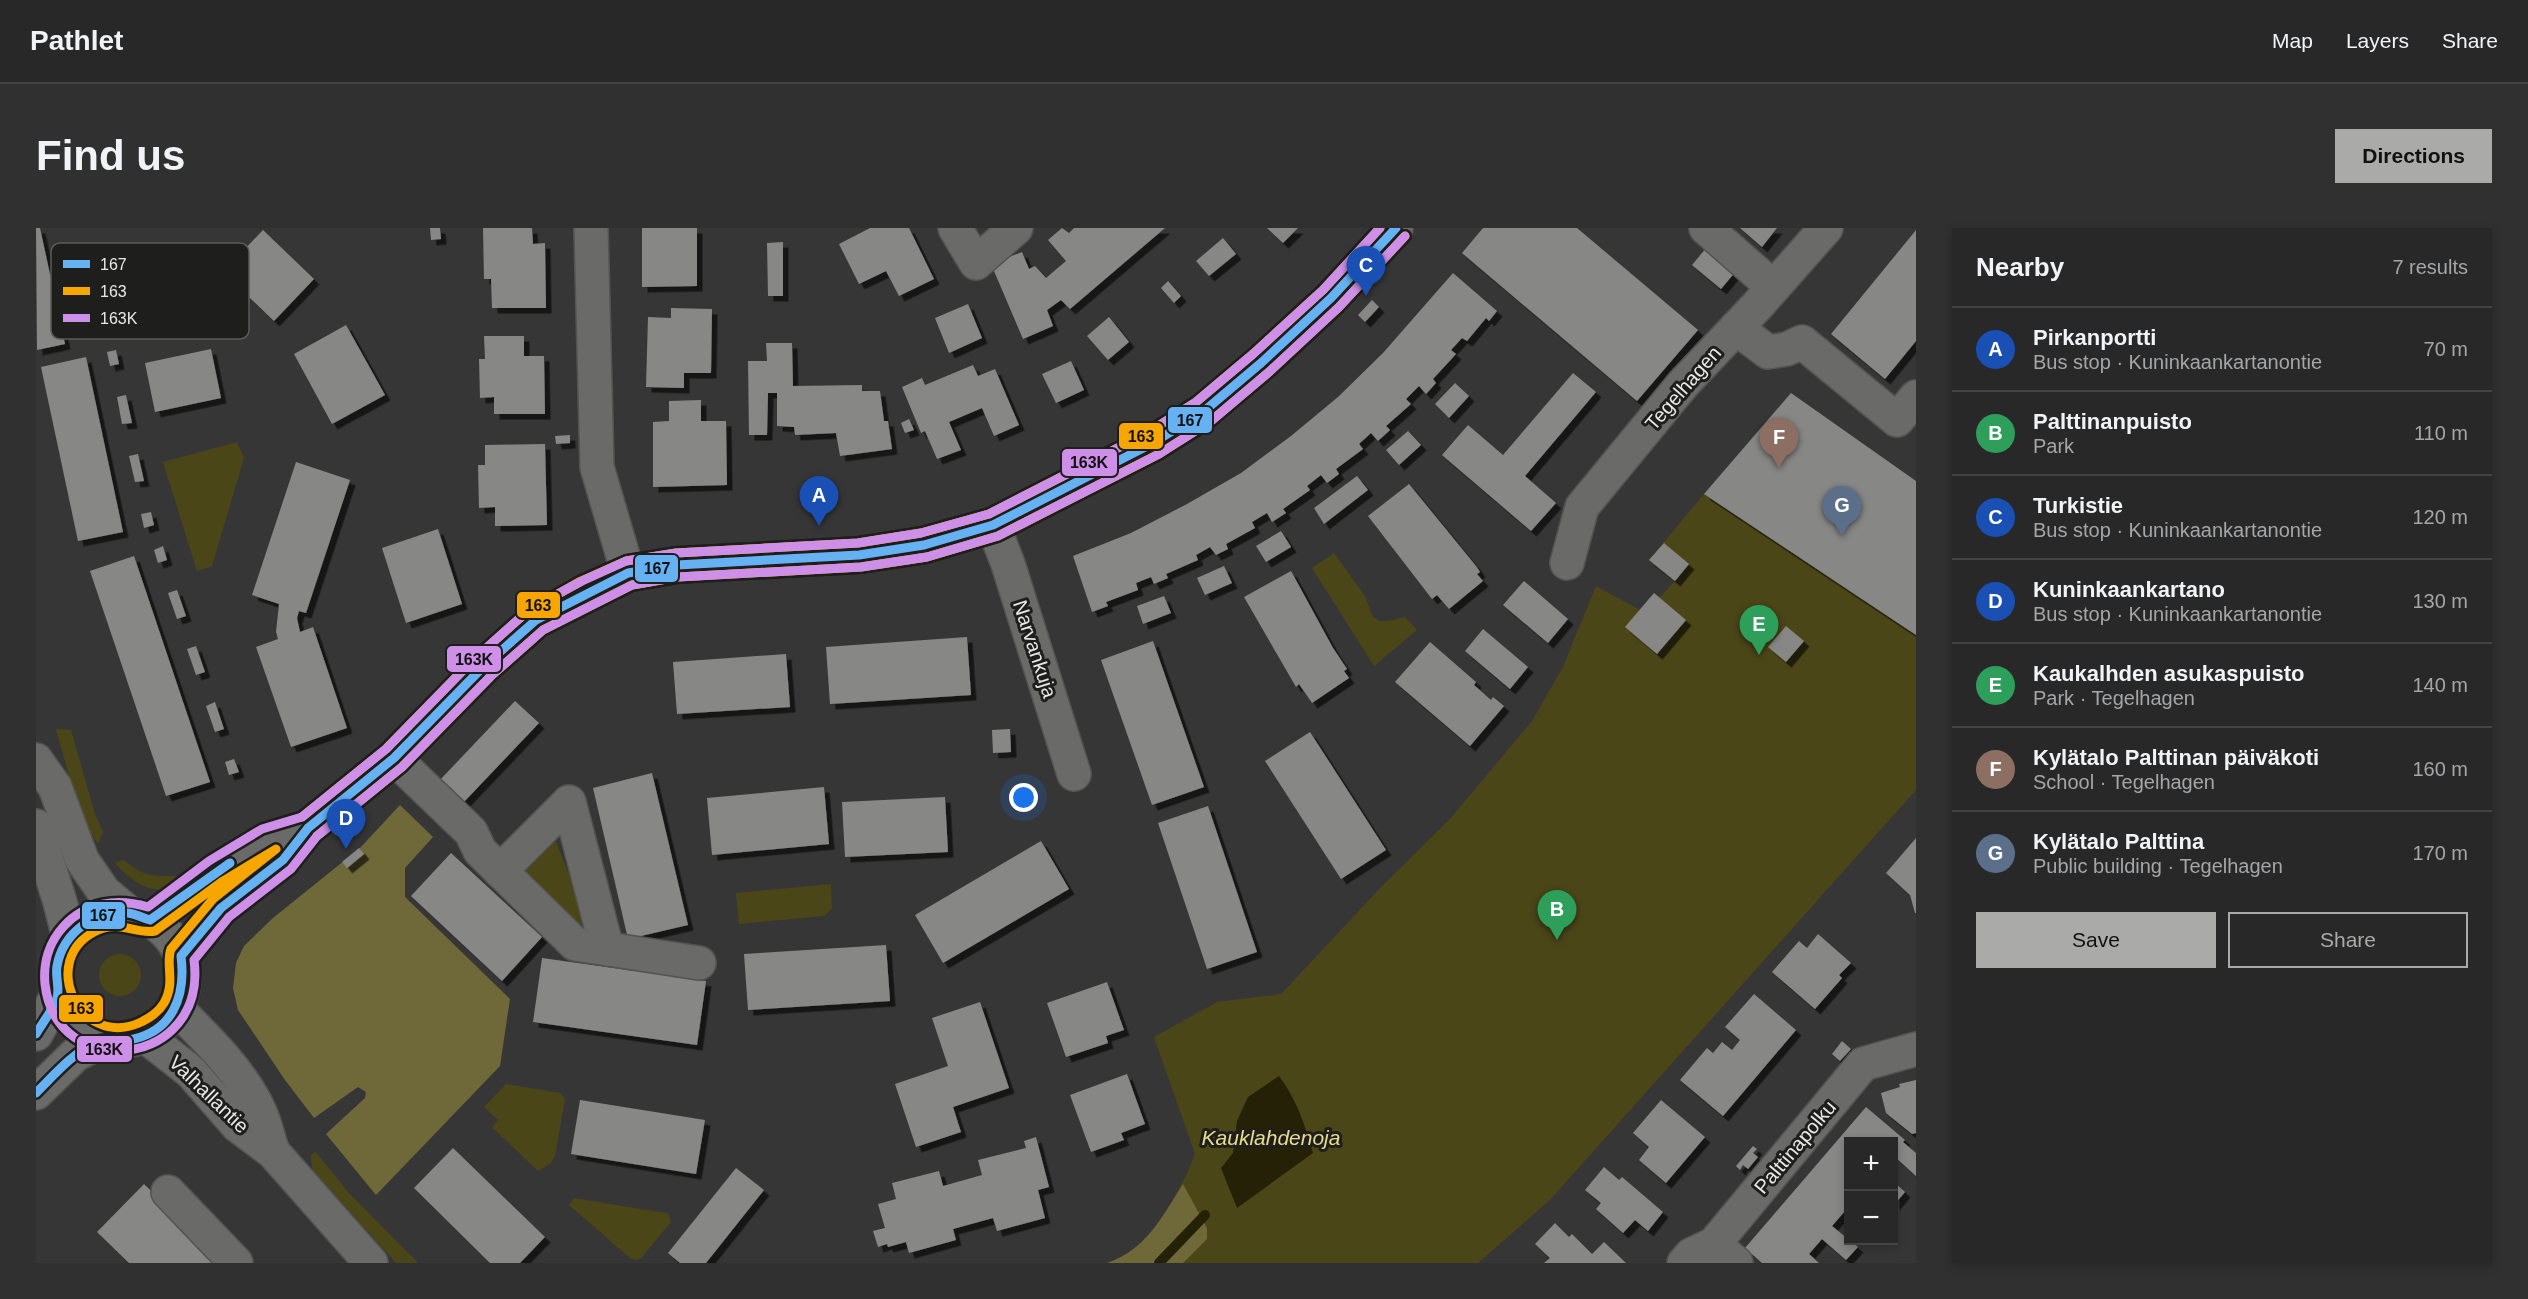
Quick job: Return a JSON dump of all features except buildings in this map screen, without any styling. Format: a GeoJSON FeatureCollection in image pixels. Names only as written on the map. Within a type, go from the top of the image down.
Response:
{"type":"FeatureCollection","features":[{"type":"Feature","properties":{"kind":"street"},"geometry":{"type":"LineString","coordinates":[[591,228],[597,467],[628,573]]}},
{"type":"Feature","properties":{"kind":"street"},"geometry":{"type":"LineString","coordinates":[[955,228],[976,263],[1016,228]]}},
{"type":"Feature","properties":{"kind":"street"},"geometry":{"type":"LineString","coordinates":[[181,956],[208,921],[283,860],[308,828],[394,758],[483,667],[536,620],[628,573],[678,565],[859,555],[924,545],[993,525],[1081,482],[1153,443],[1203,412],[1261,363],[1331,298],[1396,228]]}},
{"type":"Feature","properties":{"kind":"street"},"geometry":{"type":"LineString","coordinates":[[1706,228],[1773,287]]}},
{"type":"Feature","properties":{"kind":"street","name":"Tegelhagen"},"geometry":{"type":"LineString","coordinates":[[1567,563],[1582,507],[1683,384],[1826,228]]}},
{"type":"Feature","properties":{"kind":"street"},"geometry":{"type":"LineString","coordinates":[[1736,328],[1767,352],[1787,349],[1802,342],[1897,420],[1916,397]]}},
{"type":"Feature","properties":{"kind":"street","name":"Narvankuja"},"geometry":{"type":"LineString","coordinates":[[993,525],[1008,564],[1074,774]]}},
{"type":"Feature","properties":{"kind":"street"},"geometry":{"type":"LineString","coordinates":[[394,758],[471,832],[480,851],[575,944],[699,963]]}},
{"type":"Feature","properties":{"kind":"street"},"geometry":{"type":"LineString","coordinates":[[36,760],[55,788],[82,860],[104,892],[140,917],[169,935],[181,956],[183,983],[176,1008],[162,1024],[145,1036],[125,1041],[105,1039],[89,1033],[75,1023],[65,1010],[58,994],[55,980],[57,965],[69,938],[81,926],[96,917],[112,913],[140,917],[268,839],[308,828]]}},
{"type":"Feature","properties":{"kind":"street"},"geometry":{"type":"LineString","coordinates":[[501,871],[569,802],[607,949]]}},
{"type":"Feature","properties":{"kind":"street"},"geometry":{"type":"LineString","coordinates":[[36,826],[69,938]]}},
{"type":"Feature","properties":{"kind":"street"},"geometry":{"type":"LineString","coordinates":[[36,1034],[58,994]]}},
{"type":"Feature","properties":{"kind":"street","name":"Valhallantie"},"geometry":{"type":"LineString","coordinates":[[176,1008],[218,1049],[240,1079],[259,1109],[273,1152]]}},
{"type":"Feature","properties":{"kind":"street","name":"Valhallantie"},"geometry":{"type":"LineString","coordinates":[[145,1036],[191,1072],[237,1125],[273,1152],[371,1263]]}},
{"type":"Feature","properties":{"kind":"street"},"geometry":{"type":"LineString","coordinates":[[36,1093],[75,1056],[105,1039]]}},
{"type":"Feature","properties":{"kind":"street","name":"Palttinapolku"},"geometry":{"type":"LineString","coordinates":[[1684,1263],[1691,1255],[1725,1254],[1863,1064],[1916,1049]]}},
{"type":"Feature","properties":{"kind":"street"},"geometry":{"type":"LineString","coordinates":[[168,1192],[236,1263]]}},
{"type":"Feature","properties":{"kind":"shaded area"},"geometry":{"type":"Polygon","coordinates":[[[237,442],[244,458],[212,566],[197,571],[163,462],[237,442]]]}},
{"type":"Feature","properties":{"kind":"shaded area"},"geometry":{"type":"Polygon","coordinates":[[[1704,494],[1916,635],[1916,790],[1549,1201],[1478,1263],[1107,1263],[1124,1257],[1135,1249],[1157,1226],[1183,1181],[1195,1154],[1154,1037],[1217,1002],[1281,994],[1382,886],[1450,819],[1532,721],[1563,667],[1596,586],[1640,610],[1654,593],[1660,597],[1674,582],[1649,560],[1704,494]]]}},
{"type":"Feature","properties":{"kind":"shaded area"},"geometry":{"type":"Polygon","coordinates":[[[1334,553],[1365,596],[1373,617],[1380,621],[1388,621],[1405,617],[1417,630],[1374,666],[1312,568],[1334,553]]]}},
{"type":"Feature","properties":{"kind":"shaded area"},"geometry":{"type":"Polygon","coordinates":[[[56,729],[71,730],[95,814],[103,832],[98,844],[81,819],[56,729]]]}},
{"type":"Feature","properties":{"kind":"shaded area"},"geometry":{"type":"Polygon","coordinates":[[[400,805],[433,837],[405,868],[405,897],[510,999],[500,1066],[376,1195],[326,1134],[365,1098],[366,1092],[358,1087],[314,1118],[285,1080],[238,1010],[233,988],[236,963],[244,946],[273,918],[360,848],[400,805]]]}},
{"type":"Feature","properties":{"kind":"shaded area"},"geometry":{"type":"Polygon","coordinates":[[[551,841],[556,842],[586,917],[574,933],[517,877],[551,841]]]}},
{"type":"Feature","properties":{"kind":"shaded area"},"geometry":{"type":"Polygon","coordinates":[[[124,860],[138,870],[151,875],[181,876],[163,889],[147,887],[132,879],[115,863],[124,860]]]}},
{"type":"Feature","properties":{"kind":"shaded area"},"geometry":{"type":"Polygon","coordinates":[[[831,884],[832,908],[825,916],[739,924],[736,893],[831,884]]]}},
{"type":"Feature","properties":{"kind":"shaded area"},"geometry":{"type":"Polygon","coordinates":[[[120,954],[135,960],[141,975],[135,990],[120,996],[105,990],[99,975],[105,960],[120,954]]]}},
{"type":"Feature","properties":{"kind":"shaded area"},"geometry":{"type":"Polygon","coordinates":[[[506,1084],[560,1093],[565,1099],[555,1156],[550,1164],[538,1171],[492,1127],[498,1120],[484,1107],[506,1084]]]}},
{"type":"Feature","properties":{"kind":"shaded area"},"geometry":{"type":"Polygon","coordinates":[[[315,1151],[348,1192],[418,1263],[396,1263],[312,1169],[311,1156],[315,1151]]]}},
{"type":"Feature","properties":{"kind":"shaded area"},"geometry":{"type":"Polygon","coordinates":[[[1183,1184],[1207,1228],[1207,1239],[1183,1263],[1107,1263],[1133,1250],[1143,1241],[1160,1220],[1183,1184]]]}},
{"type":"Feature","properties":{"kind":"shaded area"},"geometry":{"type":"Polygon","coordinates":[[[574,1198],[666,1213],[669,1214],[671,1222],[637,1260],[630,1258],[569,1205],[574,1198]]]}},
{"type":"Feature","properties":{"kind":"water","name":"Kauklahdenoja"},"geometry":{"type":"Polygon","coordinates":[[[1279,1076],[1300,1113],[1313,1153],[1237,1208],[1221,1168],[1233,1153],[1237,1121],[1248,1097],[1279,1076]]]}},
{"type":"Feature","properties":{"kind":"waterway","name":"Kauklahdenoja"},"geometry":{"type":"LineString","coordinates":[[1159,1263],[1205,1215]]}},
{"type":"Feature","properties":{"kind":"transit line","name":"163"},"geometry":{"type":"LineString","coordinates":[[302,817],[386,749],[474,659],[528,611],[581,581],[626,561],[676,553],[858,543],[921,533],[989,514],[1147,433],[1196,402],[1323,290],[1380,228]]}},
{"type":"Feature","properties":{"kind":"transit line","name":"163K"},"geometry":{"type":"LineString","coordinates":[[1380,228],[1323,290],[1196,402],[1147,433],[989,514],[921,533],[858,543],[676,553],[626,561],[530,609],[474,659],[386,749],[302,817],[262,829],[209,861],[148,907],[125,903],[103,904],[92,907],[73,918],[54,939],[46,961],[45,984],[55,1016],[75,1038],[101,1049],[129,1050],[156,1041],[178,1023],[192,996],[194,960],[229,917],[291,869],[317,836],[402,767],[491,676],[543,630],[632,585],[678,577],[861,567],[927,557],[998,536],[1159,454],[1211,421],[1269,372],[1339,307],[1405,236]]}},
{"type":"Feature","properties":{"kind":"transit line","name":"167"},"geometry":{"type":"LineString","coordinates":[[36,1093],[79,1052],[96,1042],[128,1040],[143,1036],[156,1030],[166,1021],[178,998],[181,985],[181,956],[221,908],[283,860],[308,828],[394,758],[483,667],[536,620],[628,573],[677,565],[859,555],[924,545],[993,525],[1153,443],[1203,412],[1261,363],[1331,298],[1396,228]]}},
{"type":"Feature","properties":{"kind":"transit line","name":"163"},"geometry":{"type":"LineString","coordinates":[[317,836],[402,767],[491,676],[543,630],[632,585],[678,577],[861,567],[927,557],[998,536],[1159,454],[1211,421],[1269,372],[1339,307],[1405,236]]}},
{"type":"Feature","properties":{"kind":"transit line","name":"163"},"geometry":{"type":"LineString","coordinates":[[276,849],[213,899],[171,949],[168,995],[156,1013],[139,1023],[118,1028],[99,1024],[84,1013],[73,997],[68,979],[70,961],[79,944],[96,931],[113,926],[148,932],[155,931],[223,881],[276,849]]}},
{"type":"Feature","properties":{"kind":"transit line","name":"167"},"geometry":{"type":"LineString","coordinates":[[36,1034],[57,998],[57,966],[60,954],[73,934],[82,926],[93,919],[116,913],[131,914],[150,920],[230,863]]}},
{"type":"Feature","properties":{"kind":"place","name":"Turkistie"},"geometry":{"type":"Point","coordinates":[1366,296]}},
{"type":"Feature","properties":{"kind":"place","name":"Kylätalo Palttinan päiväkoti"},"geometry":{"type":"Point","coordinates":[1779,468]}},
{"type":"Feature","properties":{"kind":"place","name":"Pirkanportti"},"geometry":{"type":"Point","coordinates":[819,526]}},
{"type":"Feature","properties":{"kind":"place","name":"Kylätalo Palttina"},"geometry":{"type":"Point","coordinates":[1842,536]}},
{"type":"Feature","properties":{"kind":"place","name":"Kaukalhden asukaspuisto"},"geometry":{"type":"Point","coordinates":[1759,655]}},
{"type":"Feature","properties":{"kind":"place","name":"Kuninkaankartano"},"geometry":{"type":"Point","coordinates":[346,849]}},
{"type":"Feature","properties":{"kind":"place","name":"Palttinanpuisto"},"geometry":{"type":"Point","coordinates":[1557,940]}}]}
